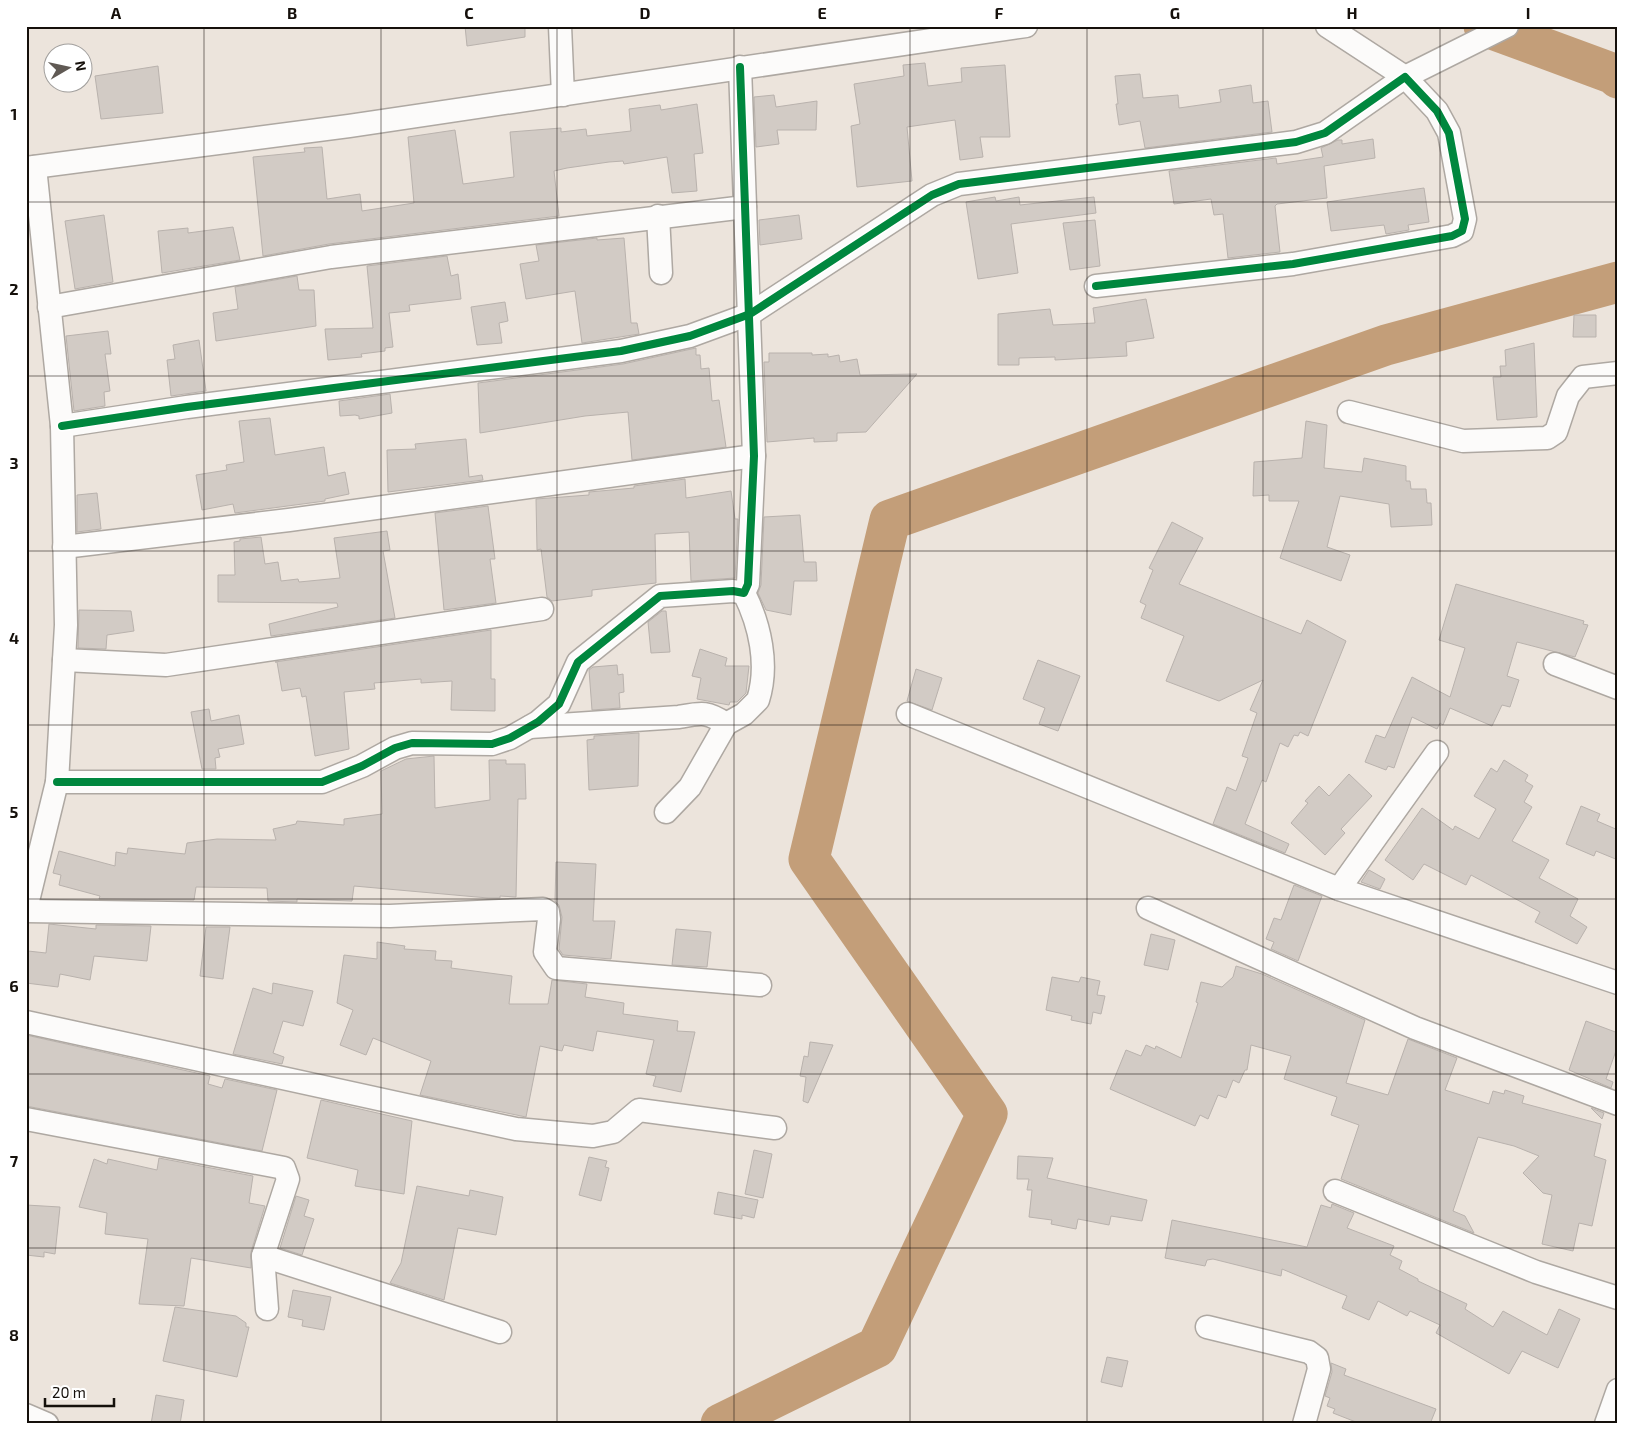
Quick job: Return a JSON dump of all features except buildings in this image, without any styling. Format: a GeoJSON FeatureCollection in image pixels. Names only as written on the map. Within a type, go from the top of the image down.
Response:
{"type":"FeatureCollection","features":[{"type":"Feature","properties":{"kind":"street"},"geometry":{"type":"LineString","coordinates":[[560,26],[563,95]]}},
{"type":"Feature","properties":{"kind":"street"},"geometry":{"type":"LineString","coordinates":[[760,985],[556,968],[545,952],[549,919],[548,912],[543,908],[390,916],[26,910],[57,782],[64,660],[62,426],[31,167],[349,126],[1026,26]]}},
{"type":"Feature","properties":{"kind":"street"},"geometry":{"type":"LineString","coordinates":[[1096,286],[1293,264],[1452,236],[1462,231],[1464,219],[1449,133],[1437,111],[1405,77],[1327,26]]}},
{"type":"Feature","properties":{"kind":"street"},"geometry":{"type":"LineString","coordinates":[[62,426],[187,407],[621,351],[690,336],[750,314],[932,195],[959,184],[1296,142],[1325,133],[1405,77],[1507,26]]}},
{"type":"Feature","properties":{"kind":"street"},"geometry":{"type":"LineString","coordinates":[[666,812],[690,787],[726,724],[754,706],[761,692],[759,630],[744,593],[748,584],[754,456],[740,67]]}},
{"type":"Feature","properties":{"kind":"street"},"geometry":{"type":"LineString","coordinates":[[49,306],[331,256],[746,207]]}},
{"type":"Feature","properties":{"kind":"street"},"geometry":{"type":"LineString","coordinates":[[658,216],[661,274]]}},
{"type":"Feature","properties":{"kind":"street"},"geometry":{"type":"LineString","coordinates":[[1350,412],[1463,441],[1547,438],[1556,432],[1568,396],[1583,377],[1618,373]]}},
{"type":"Feature","properties":{"kind":"street"},"geometry":{"type":"LineString","coordinates":[[64,547],[289,520],[754,456]]}},
{"type":"Feature","properties":{"kind":"street"},"geometry":{"type":"LineString","coordinates":[[57,782],[322,782],[362,766],[395,748],[412,743],[492,744],[510,738],[530,727],[559,704],[578,662],[660,596],[732,591],[744,593]]}},
{"type":"Feature","properties":{"kind":"street"},"geometry":{"type":"LineString","coordinates":[[64,660],[166,665],[542,609]]}},
{"type":"Feature","properties":{"kind":"street"},"geometry":{"type":"LineString","coordinates":[[1555,664],[1618,688]]}},
{"type":"Feature","properties":{"kind":"street"},"geometry":{"type":"LineString","coordinates":[[530,727],[680,717],[702,713],[709,714],[726,724]]}},
{"type":"Feature","properties":{"kind":"street"},"geometry":{"type":"LineString","coordinates":[[908,714],[1339,889],[1618,983]]}},
{"type":"Feature","properties":{"kind":"street"},"geometry":{"type":"LineString","coordinates":[[1339,889],[1437,752]]}},
{"type":"Feature","properties":{"kind":"street"},"geometry":{"type":"LineString","coordinates":[[1148,908],[1415,1028],[1618,1104]]}},
{"type":"Feature","properties":{"kind":"street"},"geometry":{"type":"LineString","coordinates":[[26,1022],[516,1129],[593,1136],[613,1132],[639,1110],[775,1128]]}},
{"type":"Feature","properties":{"kind":"street"},"geometry":{"type":"LineString","coordinates":[[26,1119],[284,1168],[288,1178],[262,1256],[268,1309]]}},
{"type":"Feature","properties":{"kind":"street"},"geometry":{"type":"LineString","coordinates":[[1335,1191],[1536,1272],[1618,1298]]}},
{"type":"Feature","properties":{"kind":"street"},"geometry":{"type":"LineString","coordinates":[[262,1256],[500,1332]]}},
{"type":"Feature","properties":{"kind":"street"},"geometry":{"type":"LineString","coordinates":[[1207,1327],[1309,1352],[1317,1358],[1319,1368],[1304,1424]]}},
{"type":"Feature","properties":{"kind":"street"},"geometry":{"type":"LineString","coordinates":[[1606,1424],[1618,1390]]}},
{"type":"Feature","properties":{"kind":"street"},"geometry":{"type":"LineString","coordinates":[[26,1415],[48,1424]]}},
{"type":"Feature","properties":{"kind":"waterway"},"geometry":{"type":"LineString","coordinates":[[1484,26],[1614,74],[1618,78]]}},
{"type":"Feature","properties":{"kind":"waterway"},"geometry":{"type":"LineString","coordinates":[[721,1424],[877,1347],[987,1114],[809,859],[890,520],[1386,345],[1618,282]]}},
{"type":"Feature","properties":{"kind":"cycle path"},"geometry":{"type":"LineString","coordinates":[[57,782],[322,782],[362,766],[395,748],[412,743],[492,744],[510,738],[538,722],[559,704],[578,662],[660,596],[733,591],[744,593],[748,584],[754,456],[740,67]]}},
{"type":"Feature","properties":{"kind":"cycle path"},"geometry":{"type":"LineString","coordinates":[[62,426],[187,407],[621,351],[690,336],[750,314],[932,195],[959,184],[1296,142],[1325,133],[1405,77],[1437,111],[1449,133],[1465,219],[1462,231],[1452,236],[1293,264],[1096,286]]}}]}
